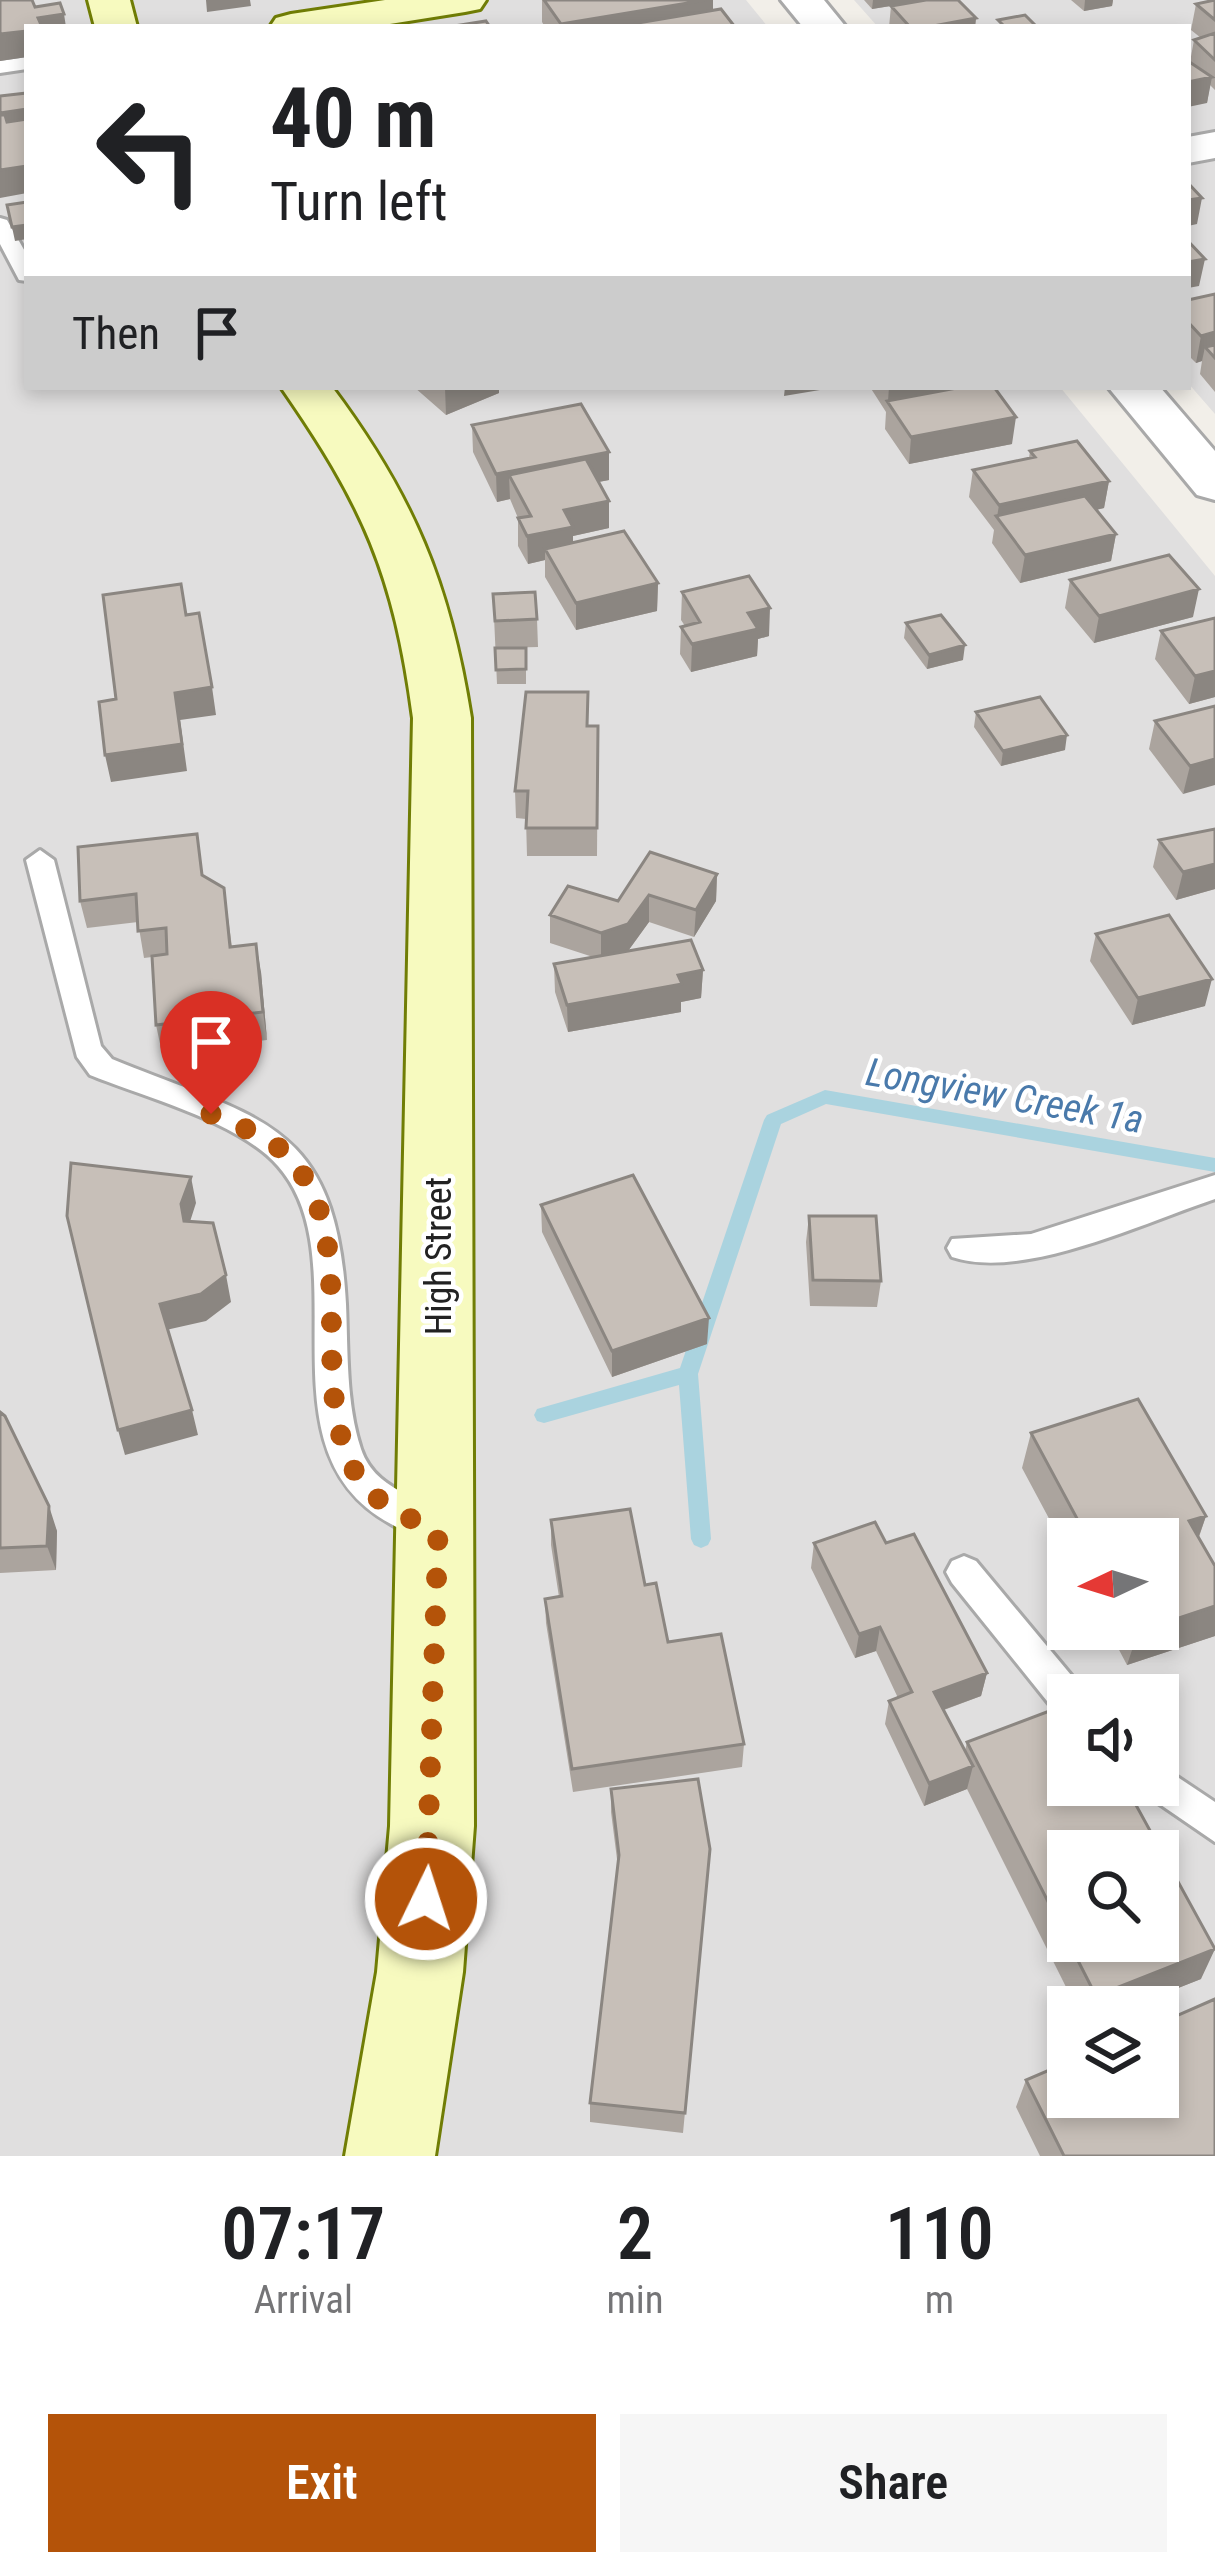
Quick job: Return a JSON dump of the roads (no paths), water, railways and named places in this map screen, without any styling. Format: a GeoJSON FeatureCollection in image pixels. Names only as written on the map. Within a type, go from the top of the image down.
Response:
{"type":"FeatureCollection","features":[{"type":"Feature","properties":{"kind":"main road"},"geometry":{"type":"LineString","coordinates":[[310,24],[465,0]]}},
{"type":"Feature","properties":{"kind":"main road","name":"High Street"},"geometry":{"type":"LineString","coordinates":[[308,390],[357,453],[399,525],[433,639],[442,718],[432,1826],[420,1972],[390,2156]]}},
{"type":"Feature","properties":{"kind":"street"},"geometry":{"type":"LineString","coordinates":[[802,0],[822,24]]}},
{"type":"Feature","properties":{"kind":"street"},"geometry":{"type":"LineString","coordinates":[[1135,390],[1215,484]]}},
{"type":"Feature","properties":{"kind":"lane"},"geometry":{"type":"LineString","coordinates":[[0,224],[24,269]]}},
{"type":"Feature","properties":{"kind":"lane"},"geometry":{"type":"LineString","coordinates":[[40,860],[87,1049],[100,1066],[248,1130],[291,1158],[313,1199],[326,1245],[343,1448],[364,1487],[438,1534]]}},
{"type":"Feature","properties":{"kind":"lane"},"geometry":{"type":"LineString","coordinates":[[963,1248],[1031,1247],[1215,1187]]}},
{"type":"Feature","properties":{"kind":"lane"},"geometry":{"type":"LineString","coordinates":[[964,1572],[1048,1674]]}},
{"type":"Feature","properties":{"kind":"lane"},"geometry":{"type":"LineString","coordinates":[[1179,1797],[1215,1823]]}},
{"type":"Feature","properties":{"kind":"waterway","name":"Longview Creek 1a"},"geometry":{"type":"LineString","coordinates":[[688,1374],[773,1120],[825,1097],[1215,1165]]}},
{"type":"Feature","properties":{"kind":"waterway","name":"Longview Creek 1a"},"geometry":{"type":"LineString","coordinates":[[544,1415],[688,1374]]}},
{"type":"Feature","properties":{"kind":"waterway"},"geometry":{"type":"LineString","coordinates":[[688,1374],[701,1539]]}}]}
